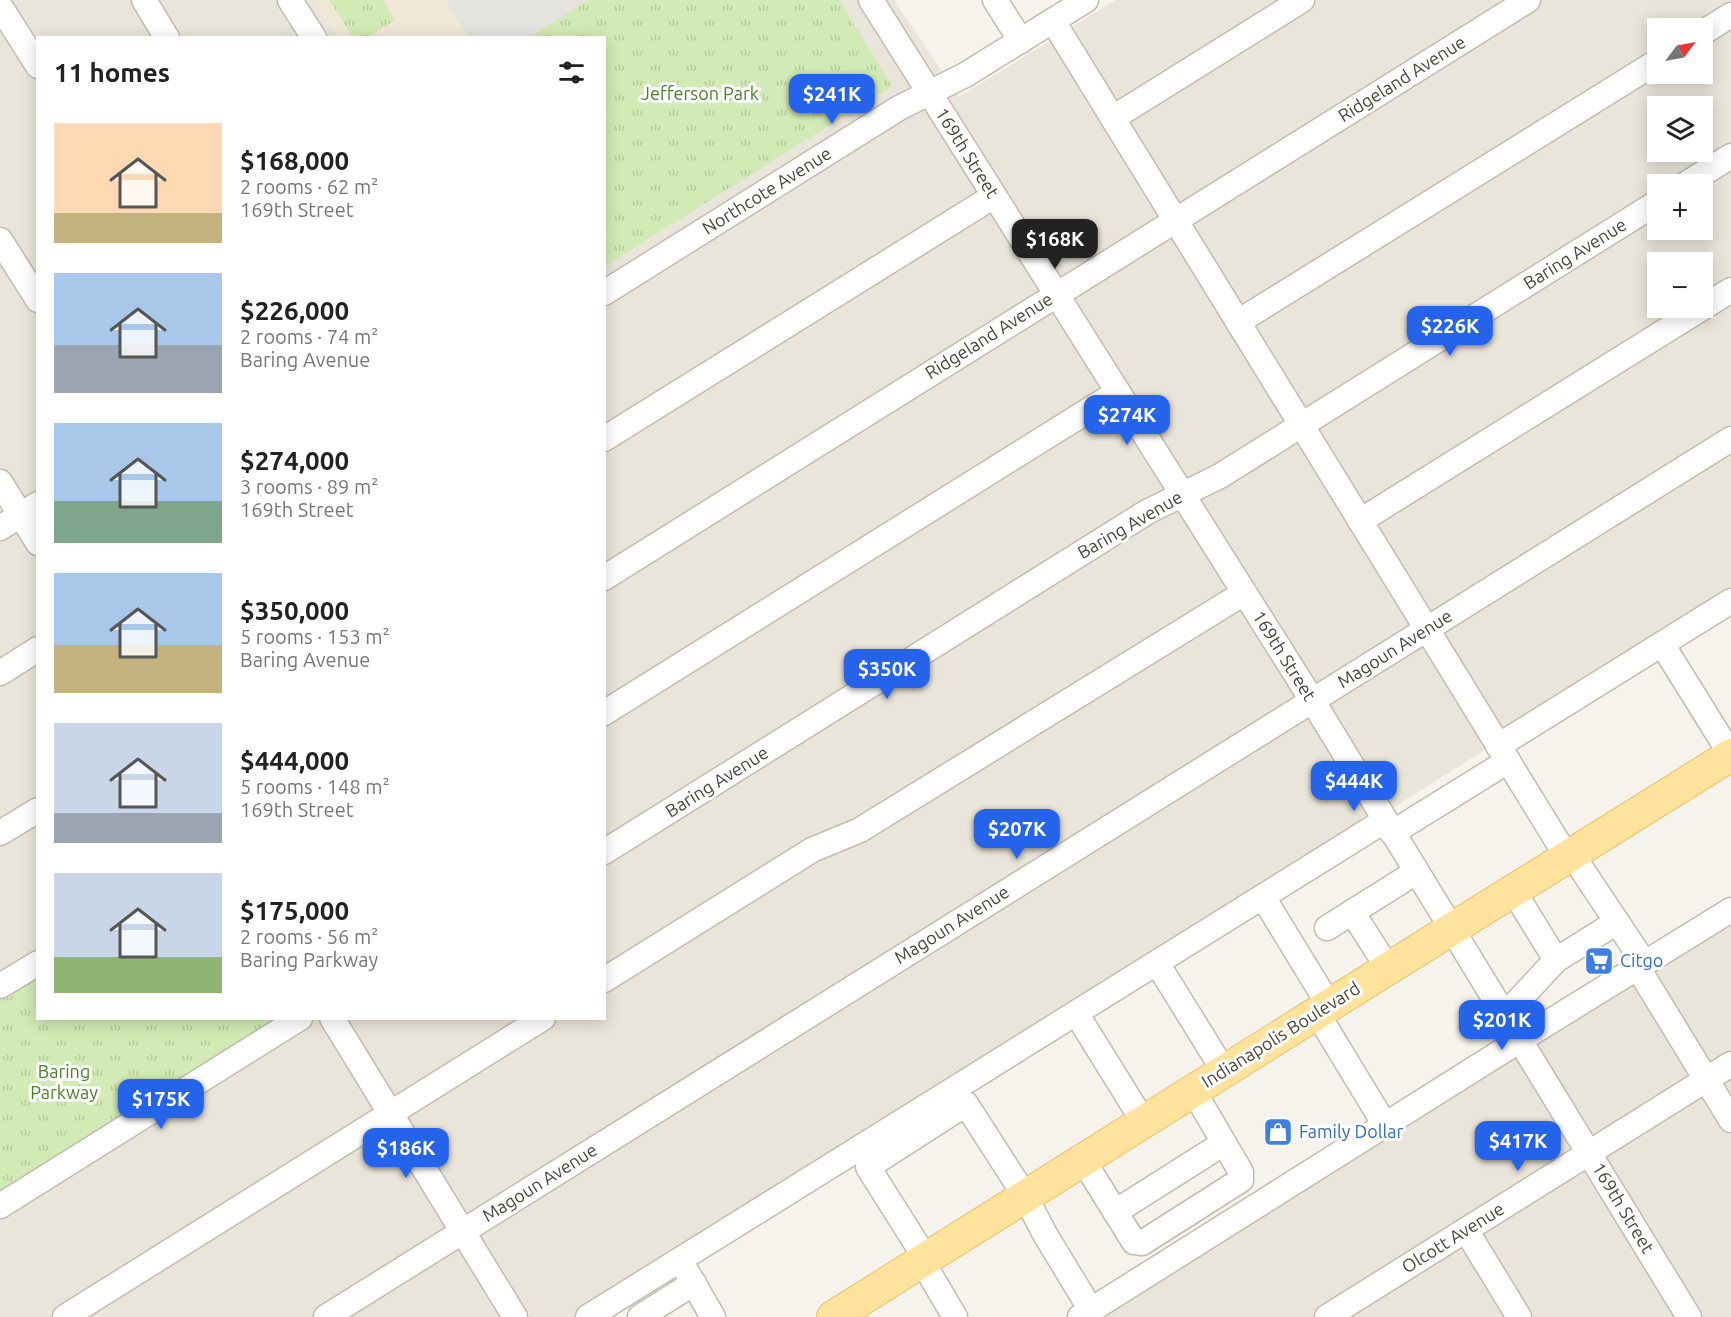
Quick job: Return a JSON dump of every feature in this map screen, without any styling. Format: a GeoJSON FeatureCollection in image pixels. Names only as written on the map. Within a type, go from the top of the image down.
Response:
{"type":"FeatureCollection","features":[{"type":"Feature","properties":{"kind":"main road","name":"Indianapolis Boulevard"},"geometry":{"type":"LineString","coordinates":[[833,1317],[1731,755]]}},
{"type":"Feature","properties":{"kind":"street"},"geometry":{"type":"LineString","coordinates":[[144,0],[166,36]]}},
{"type":"Feature","properties":{"kind":"street"},"geometry":{"type":"LineString","coordinates":[[291,0],[313,36]]}},
{"type":"Feature","properties":{"kind":"street","name":"169th Street"},"geometry":{"type":"LineString","coordinates":[[871,0],[1312,700],[1689,1317]]}},
{"type":"Feature","properties":{"kind":"street"},"geometry":{"type":"LineString","coordinates":[[995,0],[1021,41]]}},
{"type":"Feature","properties":{"kind":"street","name":"Northcote Avenue"},"geometry":{"type":"LineString","coordinates":[[606,292],[899,108],[965,75],[1086,0]]}},
{"type":"Feature","properties":{"kind":"street"},"geometry":{"type":"LineString","coordinates":[[1113,118],[1302,0]]}},
{"type":"Feature","properties":{"kind":"street","name":"Ridgeland Avenue"},"geometry":{"type":"LineString","coordinates":[[606,577],[1528,0]]}},
{"type":"Feature","properties":{"kind":"street"},"geometry":{"type":"LineString","coordinates":[[0,6],[36,63]]}},
{"type":"Feature","properties":{"kind":"street"},"geometry":{"type":"LineString","coordinates":[[1713,26],[1731,15]]}},
{"type":"Feature","properties":{"kind":"street"},"geometry":{"type":"LineString","coordinates":[[1053,21],[1503,753],[1569,855],[1617,922],[1731,1120]]}},
{"type":"Feature","properties":{"kind":"street"},"geometry":{"type":"LineString","coordinates":[[1238,322],[1647,68]]}},
{"type":"Feature","properties":{"kind":"street"},"geometry":{"type":"LineString","coordinates":[[1702,174],[1731,156]]}},
{"type":"Feature","properties":{"kind":"street"},"geometry":{"type":"LineString","coordinates":[[606,438],[994,196]]}},
{"type":"Feature","properties":{"kind":"street","name":"Baring Avenue"},"geometry":{"type":"LineString","coordinates":[[606,851],[1147,512],[1220,476],[1647,209]]}},
{"type":"Feature","properties":{"kind":"street"},"geometry":{"type":"LineString","coordinates":[[0,240],[36,297]]}},
{"type":"Feature","properties":{"kind":"street"},"geometry":{"type":"LineString","coordinates":[[1360,522],[1731,290]]}},
{"type":"Feature","properties":{"kind":"street"},"geometry":{"type":"LineString","coordinates":[[606,712],[1118,392]]}},
{"type":"Feature","properties":{"kind":"street","name":"Magoun Avenue"},"geometry":{"type":"LineString","coordinates":[[326,1317],[1731,439]]}},
{"type":"Feature","properties":{"kind":"street"},"geometry":{"type":"LineString","coordinates":[[0,482],[29,510],[36,536]]}},
{"type":"Feature","properties":{"kind":"street"},"geometry":{"type":"LineString","coordinates":[[0,528],[29,510]]}},
{"type":"Feature","properties":{"kind":"street"},"geometry":{"type":"LineString","coordinates":[[606,979],[812,850],[870,824],[1244,593]]}},
{"type":"Feature","properties":{"kind":"street"},"geometry":{"type":"LineString","coordinates":[[595,1315],[1263,897],[1388,827],[1503,753],[1662,644],[1731,601]]}},
{"type":"Feature","properties":{"kind":"street"},"geometry":{"type":"LineString","coordinates":[[1662,644],[1731,755]]}},
{"type":"Feature","properties":{"kind":"street"},"geometry":{"type":"LineString","coordinates":[[0,673],[36,650]]}},
{"type":"Feature","properties":{"kind":"street"},"geometry":{"type":"LineString","coordinates":[[0,833],[36,811]]}},
{"type":"Feature","properties":{"kind":"street"},"geometry":{"type":"LineString","coordinates":[[1327,928],[1416,872]]}},
{"type":"Feature","properties":{"kind":"street"},"geometry":{"type":"LineString","coordinates":[[1513,890],[1556,960]]}},
{"type":"Feature","properties":{"kind":"street"},"geometry":{"type":"LineString","coordinates":[[1263,897],[1385,1125]]}},
{"type":"Feature","properties":{"kind":"street"},"geometry":{"type":"LineString","coordinates":[[955,1317],[868,1167],[966,1104],[1025,1196],[1085,1313],[1731,910]]}},
{"type":"Feature","properties":{"kind":"street"},"geometry":{"type":"LineString","coordinates":[[1352,912],[1388,968]]}},
{"type":"Feature","properties":{"kind":"street"},"geometry":{"type":"LineString","coordinates":[[1505,1015],[1556,960],[1617,922]]}},
{"type":"Feature","properties":{"kind":"street"},"geometry":{"type":"LineString","coordinates":[[1157,963],[1224,1071]]}},
{"type":"Feature","properties":{"kind":"street"},"geometry":{"type":"LineString","coordinates":[[0,986],[36,964]]}},
{"type":"Feature","properties":{"kind":"street"},"geometry":{"type":"LineString","coordinates":[[1076,1013],[1143,1121]]}},
{"type":"Feature","properties":{"kind":"street"},"geometry":{"type":"LineString","coordinates":[[0,1206],[297,1020]]}},
{"type":"Feature","properties":{"kind":"street"},"geometry":{"type":"LineString","coordinates":[[335,1020],[514,1317]]}},
{"type":"Feature","properties":{"kind":"street"},"geometry":{"type":"LineString","coordinates":[[65,1317],[540,1020]]}},
{"type":"Feature","properties":{"kind":"street","name":"Olcott Avenue"},"geometry":{"type":"LineString","coordinates":[[1327,1317],[1731,1064]]}},
{"type":"Feature","properties":{"kind":"street"},"geometry":{"type":"LineString","coordinates":[[1083,1160],[1134,1242],[1142,1243],[1241,1180],[1241,1172],[1193,1090]]}},
{"type":"Feature","properties":{"kind":"street"},"geometry":{"type":"LineString","coordinates":[[1115,1212],[1224,1143]]}},
{"type":"Feature","properties":{"kind":"street"},"geometry":{"type":"LineString","coordinates":[[1466,1230],[1519,1317]]}},
{"type":"Feature","properties":{"kind":"street"},"geometry":{"type":"LineString","coordinates":[[680,1260],[713,1317]]}},
{"type":"Feature","properties":{"kind":"street"},"geometry":{"type":"LineString","coordinates":[[640,1317],[693,1284]]}},
{"type":"Feature","properties":{"kind":"shaded area"},"geometry":{"type":"Polygon","coordinates":[[[0,0],[894,0],[959,97],[1116,0],[1731,0],[1731,595],[584,1317],[0,1317],[0,0]]]}},
{"type":"Feature","properties":{"kind":"shaded area"},"geometry":{"type":"Polygon","coordinates":[[[313,0],[588,0],[531,36],[336,36],[313,0]]]}},
{"type":"Feature","properties":{"kind":"shaded area"},"geometry":{"type":"Polygon","coordinates":[[[445,0],[588,0],[531,36],[468,36],[445,0]]]}},
{"type":"Feature","properties":{"kind":"shaded area"},"geometry":{"type":"Polygon","coordinates":[[[1731,902],[1731,1317],[1069,1317],[1731,902]]]}},
{"type":"Feature","properties":{"kind":"green space"},"geometry":{"type":"Polygon","coordinates":[[[329,0],[383,0],[395,20],[370,36],[352,36],[329,0]]]}},
{"type":"Feature","properties":{"kind":"green space","name":"Jefferson Park"},"geometry":{"type":"Polygon","coordinates":[[[588,0],[839,0],[892,86],[606,265],[606,36],[531,36],[588,0]]]}},
{"type":"Feature","properties":{"kind":"green space","name":"Baring Parkway"},"geometry":{"type":"Polygon","coordinates":[[[36,971],[36,1020],[284,1020],[0,1197],[0,994],[36,971]]]}},
{"type":"Feature","properties":{"kind":"place","name":"Citgo"},"geometry":{"type":"Point","coordinates":[1599,961]}},
{"type":"Feature","properties":{"kind":"place","name":"Family Dollar"},"geometry":{"type":"Point","coordinates":[1278,1132]}}]}
